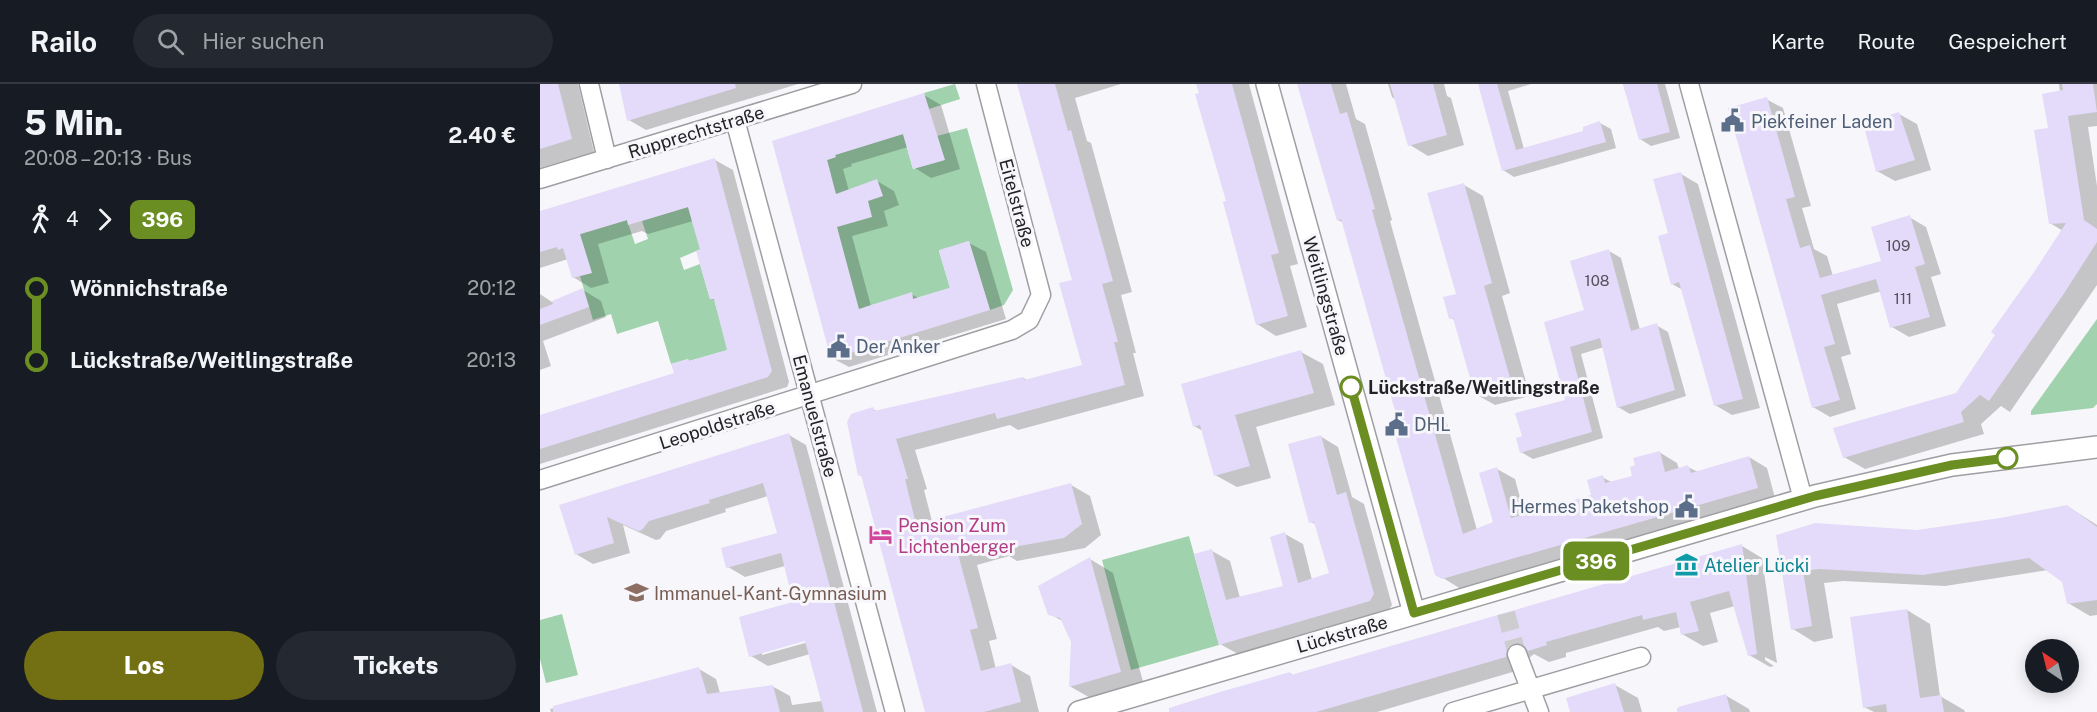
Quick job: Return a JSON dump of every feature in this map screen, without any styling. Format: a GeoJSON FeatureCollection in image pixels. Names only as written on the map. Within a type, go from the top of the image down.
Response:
{"type":"FeatureCollection","features":[{"type":"Feature","properties":{"kind":"street"},"geometry":{"type":"LineString","coordinates":[[589,84],[607,159]]}},
{"type":"Feature","properties":{"kind":"street","name":"Rupprechtstraße"},"geometry":{"type":"LineString","coordinates":[[540,179],[852,84]]}},
{"type":"Feature","properties":{"kind":"street","name":"Eitelstraße"},"geometry":{"type":"LineString","coordinates":[[986,84],[1041,295],[1029,320]]}},
{"type":"Feature","properties":{"kind":"street","name":"Weitlingstraße"},"geometry":{"type":"LineString","coordinates":[[1267,84],[1414,613]]}},
{"type":"Feature","properties":{"kind":"street"},"geometry":{"type":"LineString","coordinates":[[1689,84],[1803,499]]}},
{"type":"Feature","properties":{"kind":"street","name":"Emanuelstraße"},"geometry":{"type":"LineString","coordinates":[[735,120],[895,712]]}},
{"type":"Feature","properties":{"kind":"street","name":"Leopoldstraße"},"geometry":{"type":"LineString","coordinates":[[540,480],[1012,330],[1029,320]]}},
{"type":"Feature","properties":{"kind":"street","name":"Lückstraße"},"geometry":{"type":"LineString","coordinates":[[1079,712],[1803,499],[1952,465],[2097,447]]}},
{"type":"Feature","properties":{"kind":"street"},"geometry":{"type":"LineString","coordinates":[[1516,654],[1539,712]]}},
{"type":"Feature","properties":{"kind":"street"},"geometry":{"type":"LineString","coordinates":[[1453,712],[1641,657]]}},
{"type":"Feature","properties":{"kind":"green space"},"geometry":{"type":"Polygon","coordinates":[[[955,84],[960,99],[929,109],[924,93],[955,84]]]}},
{"type":"Feature","properties":{"kind":"green space"},"geometry":{"type":"Polygon","coordinates":[[[967,128],[1013,290],[1004,305],[990,310],[969,241],[939,251],[950,288],[913,299],[912,293],[865,307],[857,313],[834,215],[828,180],[831,175],[827,160],[836,157],[835,155],[903,134],[913,169],[944,160],[937,136],[967,128]]]}},
{"type":"Feature","properties":{"kind":"green space"},"geometry":{"type":"Polygon","coordinates":[[[688,207],[701,249],[680,258],[684,270],[700,264],[710,299],[714,299],[728,350],[671,364],[658,321],[617,334],[611,314],[593,320],[580,276],[591,273],[568,238],[627,220],[635,244],[648,239],[642,221],[688,207]]]}},
{"type":"Feature","properties":{"kind":"green space"},"geometry":{"type":"Polygon","coordinates":[[[2097,319],[2097,404],[2093,408],[2031,415],[2031,411],[2097,319]]]}},
{"type":"Feature","properties":{"kind":"green space"},"geometry":{"type":"Polygon","coordinates":[[[1189,536],[1219,645],[1131,670],[1102,560],[1189,536]]]}},
{"type":"Feature","properties":{"kind":"green space"},"geometry":{"type":"Polygon","coordinates":[[[562,614],[578,675],[546,683],[540,659],[540,620],[562,614]]]}},
{"type":"Feature","properties":{"kind":"building"},"geometry":{"type":"Polygon","coordinates":[[[540,84],[558,84],[572,139],[540,149],[540,84]]]}},
{"type":"Feature","properties":{"kind":"building"},"geometry":{"type":"Polygon","coordinates":[[[619,84],[735,84],[736,88],[627,121],[619,84]]]}},
{"type":"Feature","properties":{"kind":"building"},"geometry":{"type":"Polygon","coordinates":[[[1017,84],[1055,84],[1068,131],[1071,130],[1113,281],[1102,284],[1118,342],[1114,342],[1125,385],[997,419],[995,413],[896,439],[908,479],[905,479],[916,524],[1071,483],[1082,524],[1064,538],[996,550],[990,545],[958,554],[978,628],[970,630],[981,671],[1011,663],[1021,702],[984,712],[925,712],[861,475],[858,476],[847,422],[851,414],[873,407],[874,411],[1023,377],[1024,380],[1082,365],[1059,283],[1072,280],[1017,84]]]}},
{"type":"Feature","properties":{"kind":"building"},"geometry":{"type":"Polygon","coordinates":[[[1196,84],[1232,84],[1279,253],[1271,255],[1288,316],[1256,325],[1223,202],[1226,201],[1195,94],[1199,93],[1196,84]]]}},
{"type":"Feature","properties":{"kind":"building"},"geometry":{"type":"Polygon","coordinates":[[[1297,84],[1331,84],[1340,114],[1347,112],[1375,209],[1372,210],[1463,534],[1493,522],[1479,473],[1497,467],[1511,518],[1591,495],[1587,480],[1603,475],[1605,483],[1632,476],[1630,467],[1635,465],[1633,458],[1660,451],[1665,472],[1688,465],[1691,473],[1749,456],[1758,488],[1442,579],[1435,575],[1391,420],[1397,418],[1341,219],[1337,221],[1297,84]]]}},
{"type":"Feature","properties":{"kind":"building"},"geometry":{"type":"Polygon","coordinates":[[[1390,84],[1433,84],[1447,135],[1408,146],[1390,84]]]}},
{"type":"Feature","properties":{"kind":"building"},"geometry":{"type":"Polygon","coordinates":[[[1478,84],[1497,84],[1516,150],[1583,131],[1583,127],[1600,121],[1606,142],[1502,171],[1478,84]]]}},
{"type":"Feature","properties":{"kind":"building"},"geometry":{"type":"Polygon","coordinates":[[[1623,84],[1657,84],[1670,132],[1639,140],[1623,84]]]}},
{"type":"Feature","properties":{"kind":"building"},"geometry":{"type":"Polygon","coordinates":[[[2062,84],[2093,84],[2097,112],[2068,116],[2084,220],[2097,229],[2097,242],[1989,401],[1980,395],[1961,412],[1964,422],[1843,458],[1833,428],[1956,393],[1995,335],[1991,332],[2066,223],[2049,224],[2034,130],[2048,128],[2042,94],[2063,90],[2062,84]]]}},
{"type":"Feature","properties":{"kind":"building"},"geometry":{"type":"Polygon","coordinates":[[[924,93],[945,160],[913,169],[903,134],[835,155],[836,157],[827,160],[836,194],[877,179],[883,196],[868,201],[872,217],[837,227],[859,309],[912,292],[913,299],[950,288],[939,250],[969,241],[990,310],[831,359],[772,141],[924,93]]]}},
{"type":"Feature","properties":{"kind":"building"},"geometry":{"type":"Polygon","coordinates":[[[1767,97],[1795,197],[1786,199],[1800,248],[1810,245],[1820,278],[1881,261],[1871,227],[1910,215],[1925,264],[1915,267],[1930,317],[1890,328],[1876,279],[1821,295],[1835,344],[1824,347],[1840,400],[1812,408],[1728,108],[1767,97]]]}},
{"type":"Feature","properties":{"kind":"building"},"geometry":{"type":"Polygon","coordinates":[[[1899,112],[1915,160],[1876,172],[1863,123],[1899,112]]]}},
{"type":"Feature","properties":{"kind":"building"},"geometry":{"type":"Polygon","coordinates":[[[715,158],[772,371],[768,377],[540,449],[540,415],[674,373],[671,364],[727,350],[714,299],[710,299],[696,251],[700,250],[688,207],[628,225],[627,220],[580,234],[592,273],[572,278],[563,248],[558,250],[557,247],[540,252],[540,211],[715,158]]]}},
{"type":"Feature","properties":{"kind":"building"},"geometry":{"type":"Polygon","coordinates":[[[1681,172],[1743,399],[1714,406],[1679,282],[1671,285],[1658,236],[1668,233],[1653,179],[1681,172]]]}},
{"type":"Feature","properties":{"kind":"building"},"geometry":{"type":"Polygon","coordinates":[[[1464,183],[1492,283],[1484,286],[1512,385],[1475,396],[1453,318],[1449,319],[1443,297],[1456,294],[1427,193],[1464,183]]]}},
{"type":"Feature","properties":{"kind":"building"},"geometry":{"type":"Polygon","coordinates":[[[1609,249],[1631,331],[1657,323],[1675,390],[1617,408],[1600,338],[1570,347],[1592,432],[1520,453],[1516,438],[1522,436],[1515,413],[1565,400],[1544,322],[1584,310],[1570,261],[1609,249]]]}},
{"type":"Feature","properties":{"kind":"building"},"geometry":{"type":"Polygon","coordinates":[[[583,288],[589,307],[540,325],[540,309],[553,304],[552,301],[583,288]]]}},
{"type":"Feature","properties":{"kind":"building"},"geometry":{"type":"Polygon","coordinates":[[[1301,350],[1314,393],[1235,415],[1250,466],[1214,476],[1200,425],[1193,427],[1181,384],[1301,350]]]}},
{"type":"Feature","properties":{"kind":"building"},"geometry":{"type":"Polygon","coordinates":[[[789,433],[863,712],[824,712],[805,641],[749,657],[739,617],[793,602],[781,553],[726,568],[721,548],[777,533],[763,483],[709,500],[710,503],[649,521],[642,530],[638,531],[607,517],[614,543],[575,555],[559,505],[789,433]]]}},
{"type":"Feature","properties":{"kind":"building"},"geometry":{"type":"Polygon","coordinates":[[[1321,435],[1337,495],[1346,492],[1374,594],[1370,601],[1219,645],[1194,554],[1212,549],[1226,600],[1283,586],[1270,537],[1285,532],[1298,583],[1329,573],[1314,522],[1309,523],[1288,444],[1321,435]]]}},
{"type":"Feature","properties":{"kind":"building"},"geometry":{"type":"Polygon","coordinates":[[[2067,505],[2097,527],[2097,600],[2067,604],[2062,582],[2029,558],[1923,575],[1820,569],[1803,571],[1812,626],[1791,630],[1776,535],[1815,523],[1917,530],[2000,518],[2067,505]]]}},
{"type":"Feature","properties":{"kind":"building"},"geometry":{"type":"Polygon","coordinates":[[[1742,544],[1757,654],[1748,656],[1729,591],[1690,602],[1699,631],[1681,635],[1676,612],[1643,620],[1642,615],[1546,642],[1547,645],[1528,651],[1524,645],[1514,643],[1508,647],[1506,657],[1316,712],[1169,712],[1169,708],[1220,692],[1290,672],[1291,675],[1742,544]]]}},
{"type":"Feature","properties":{"kind":"building"},"geometry":{"type":"Polygon","coordinates":[[[1090,557],[1121,672],[1069,687],[1071,642],[1060,618],[1048,615],[1038,586],[1090,557]]]}},
{"type":"Feature","properties":{"kind":"building"},"geometry":{"type":"Polygon","coordinates":[[[1907,609],[1920,698],[1941,695],[1944,712],[1887,712],[1886,704],[1863,708],[1850,617],[1907,609]]]}},
{"type":"Feature","properties":{"kind":"building"},"geometry":{"type":"Polygon","coordinates":[[[699,667],[707,694],[773,685],[780,712],[553,712],[553,706],[699,667]]]}},
{"type":"Feature","properties":{"kind":"building"},"geometry":{"type":"Polygon","coordinates":[[[1615,683],[1624,712],[1570,712],[1566,698],[1615,683]]]}},
{"type":"Feature","properties":{"kind":"building"},"geometry":{"type":"Polygon","coordinates":[[[1726,694],[1731,712],[1678,712],[1678,707],[1726,694]]]}},
{"type":"Feature","properties":{"kind":"tunnel"},"geometry":{"type":"LineString","coordinates":[[1506,613],[1517,654]]}},
{"type":"Feature","properties":{"kind":"bus line","name":"396"},"geometry":{"type":"LineString","coordinates":[[1351,387],[1414,613],[1815,496],[1952,465],[2007,458]]}},
{"type":"Feature","properties":{"kind":"place","name":"Piekfeiner Laden"},"geometry":{"type":"Point","coordinates":[1733,121]}},
{"type":"Feature","properties":{"kind":"place","name":"Der Anker"},"geometry":{"type":"Point","coordinates":[838,346]}},
{"type":"Feature","properties":{"kind":"place","name":"Lückstraße/Weitlingstraße"},"geometry":{"type":"Point","coordinates":[1351,387]}},
{"type":"Feature","properties":{"kind":"place","name":"DHL"},"geometry":{"type":"Point","coordinates":[1396,424]}},
{"type":"Feature","properties":{"kind":"place","name":"Hermes Paketshop"},"geometry":{"type":"Point","coordinates":[1687,506]}},
{"type":"Feature","properties":{"kind":"place","name":"Pension Zum Lichtenberger"},"geometry":{"type":"Point","coordinates":[880,535]}},
{"type":"Feature","properties":{"kind":"place","name":"Atelier Lücki"},"geometry":{"type":"Point","coordinates":[1686,565]}},
{"type":"Feature","properties":{"kind":"place","name":"Immanuel-Kant-Gymnasium"},"geometry":{"type":"Point","coordinates":[636,593]}}]}
